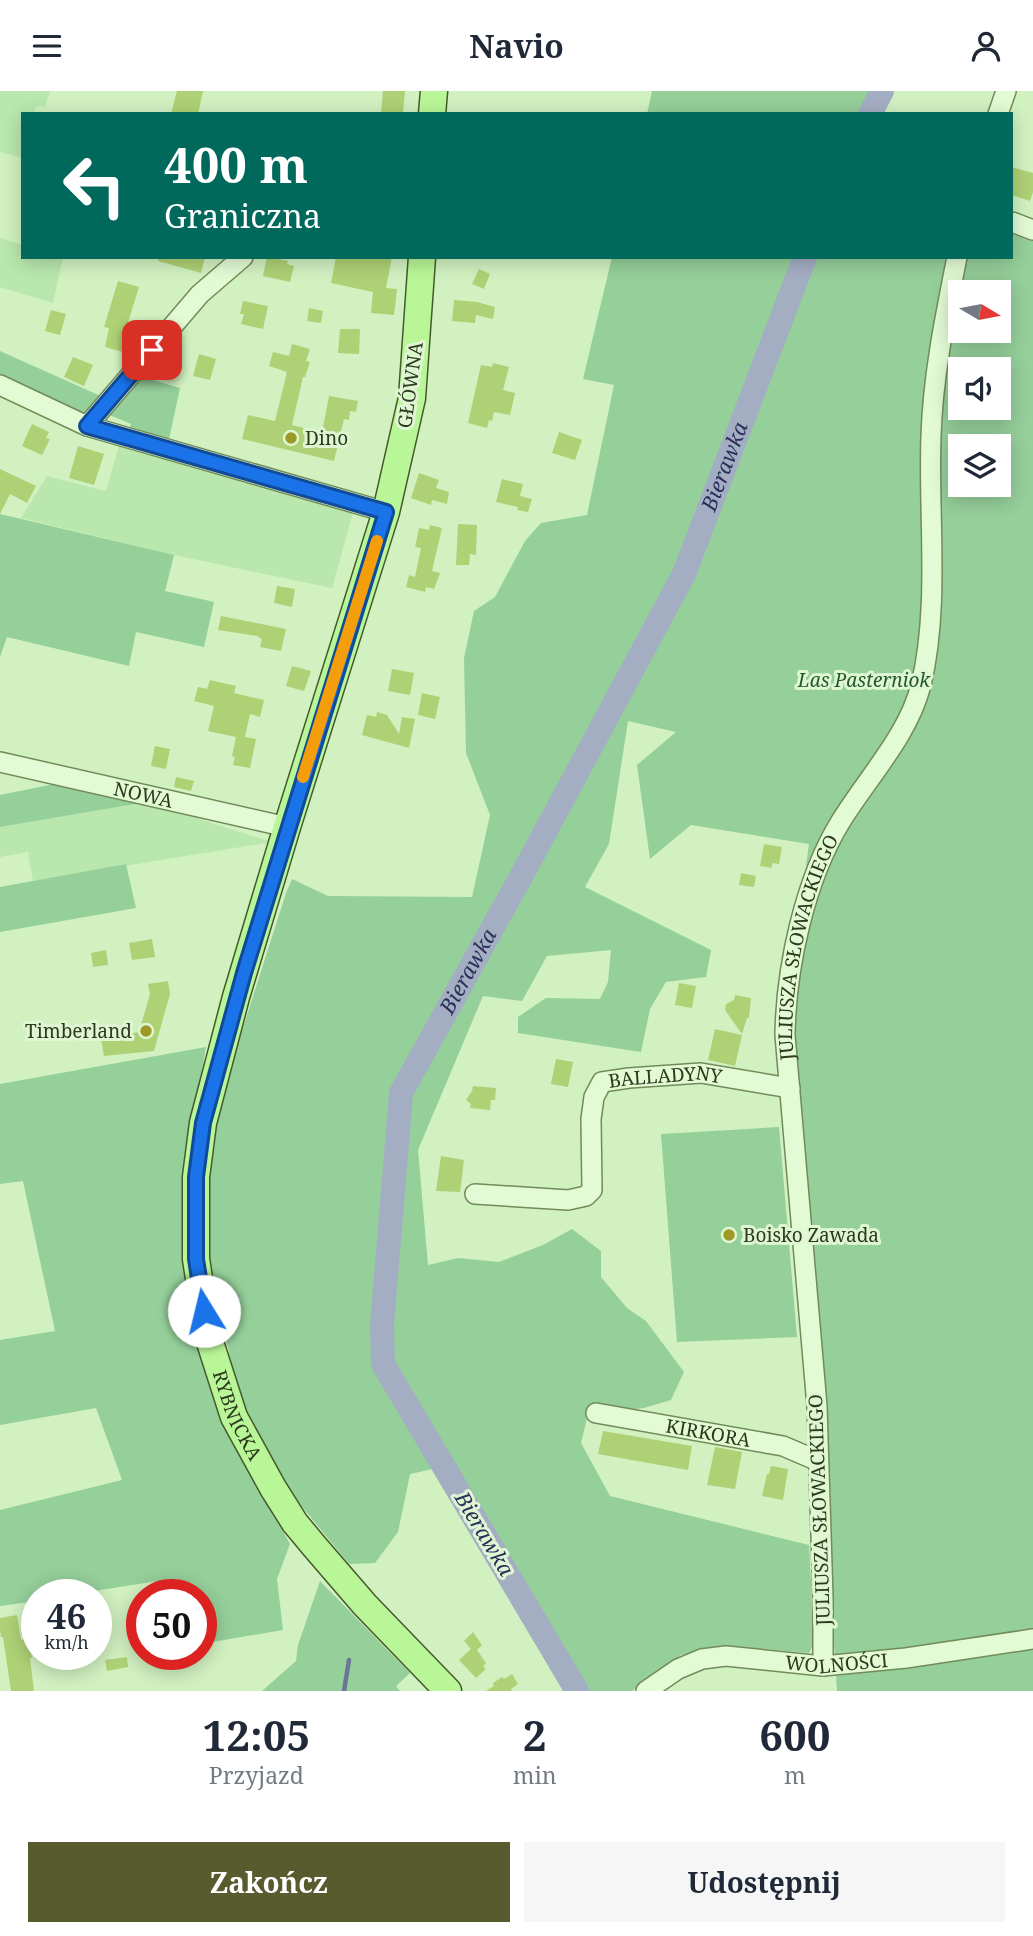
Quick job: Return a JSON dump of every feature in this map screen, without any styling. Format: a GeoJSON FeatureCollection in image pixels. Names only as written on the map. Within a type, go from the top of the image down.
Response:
{"type":"FeatureCollection","features":[{"type":"Feature","properties":{"kind":"main road"},"geometry":{"type":"LineString","coordinates":[[432,112],[434,91]]}},
{"type":"Feature","properties":{"kind":"main road","name":"GŁÓWNA"},"geometry":{"type":"LineString","coordinates":[[386,512],[412,398],[422,259]]}},
{"type":"Feature","properties":{"kind":"main road","name":"RYBNICKA"},"geometry":{"type":"LineString","coordinates":[[386,512],[236,997],[203,1123],[196,1177],[196,1259],[208,1336],[234,1417],[273,1488],[295,1523],[365,1605],[448,1691]]}},
{"type":"Feature","properties":{"kind":"street"},"geometry":{"type":"LineString","coordinates":[[999,112],[1006,91]]}},
{"type":"Feature","properties":{"kind":"street"},"geometry":{"type":"LineString","coordinates":[[1013,222],[1033,230]]}},
{"type":"Feature","properties":{"kind":"street"},"geometry":{"type":"LineString","coordinates":[[87,426],[200,294],[241,259]]}},
{"type":"Feature","properties":{"kind":"street","name":"JULIUSZA SŁOWACKIEGO"},"geometry":{"type":"LineString","coordinates":[[822,1666],[823,1598],[817,1406],[785,1035],[785,1002],[795,947],[816,871],[826,846],[904,729],[920,687],[930,621],[931,435],[934,382],[957,259]]}},
{"type":"Feature","properties":{"kind":"street"},"geometry":{"type":"LineString","coordinates":[[0,385],[87,426],[386,512]]}},
{"type":"Feature","properties":{"kind":"street","name":"NOWA"},"geometry":{"type":"LineString","coordinates":[[0,762],[288,827]]}},
{"type":"Feature","properties":{"kind":"street","name":"BALLADYNY"},"geometry":{"type":"LineString","coordinates":[[475,1194],[568,1200],[586,1196],[592,1190],[591,1119],[594,1097],[602,1082],[701,1073],[790,1088]]}},
{"type":"Feature","properties":{"kind":"street","name":"KIRKORA"},"geometry":{"type":"LineString","coordinates":[[596,1413],[783,1446],[818,1461]]}},
{"type":"Feature","properties":{"kind":"street","name":"WOLNOŚCI"},"geometry":{"type":"LineString","coordinates":[[646,1691],[678,1669],[702,1659],[726,1656],[822,1666],[906,1658],[1033,1639]]}},
{"type":"Feature","properties":{"kind":"green space"},"geometry":{"type":"Polygon","coordinates":[[[0,91],[50,91],[45,107],[36,106],[34,112],[21,112],[21,157],[0,152],[0,91]]]}},
{"type":"Feature","properties":{"kind":"green space"},"geometry":{"type":"Polygon","coordinates":[[[652,91],[881,91],[871,112],[647,112],[652,91]]]}},
{"type":"Feature","properties":{"kind":"green space","name":"Las Pasterniok"},"geometry":{"type":"Polygon","coordinates":[[[1013,227],[1033,236],[1033,1691],[837,1691],[815,1331],[790,1009],[795,947],[809,844],[691,825],[650,859],[637,765],[676,732],[628,721],[609,844],[585,887],[711,950],[706,977],[666,982],[650,1009],[641,1052],[518,1033],[518,1017],[546,998],[600,999],[608,982],[611,950],[547,956],[522,1001],[483,996],[418,1150],[428,1265],[458,1258],[499,1262],[543,1245],[572,1229],[601,1251],[601,1277],[627,1308],[646,1321],[684,1372],[671,1400],[644,1408],[596,1413],[589,1410],[581,1443],[610,1496],[809,1545],[814,1643],[809,1653],[725,1646],[681,1655],[632,1691],[584,1691],[451,1465],[410,1474],[398,1532],[375,1563],[349,1564],[290,1492],[239,1399],[208,1253],[209,1166],[225,1084],[292,879],[328,896],[472,897],[490,815],[466,753],[464,658],[474,611],[495,597],[525,541],[541,523],[587,515],[614,385],[583,379],[612,259],[801,259],[750,380],[773,351],[812,259],[1013,259],[1013,227]]]}},
{"type":"Feature","properties":{"kind":"green space"},"geometry":{"type":"Polygon","coordinates":[[[0,238],[21,244],[21,259],[63,259],[53,303],[0,287],[0,238]]]}},
{"type":"Feature","properties":{"kind":"green space"},"geometry":{"type":"Polygon","coordinates":[[[0,351],[105,398],[84,415],[0,377],[0,351]]]}},
{"type":"Feature","properties":{"kind":"green space"},"geometry":{"type":"Polygon","coordinates":[[[139,376],[180,388],[168,444],[129,430],[131,424],[107,414],[139,376]]]}},
{"type":"Feature","properties":{"kind":"green space"},"geometry":{"type":"Polygon","coordinates":[[[120,442],[354,509],[332,588],[174,555],[21,518],[47,476],[106,491],[120,442]]]}},
{"type":"Feature","properties":{"kind":"green space"},"geometry":{"type":"Polygon","coordinates":[[[0,514],[174,555],[165,591],[214,602],[204,647],[136,632],[129,666],[7,637],[0,657],[0,514]]]}},
{"type":"Feature","properties":{"kind":"green space"},"geometry":{"type":"Polygon","coordinates":[[[64,782],[147,802],[0,827],[0,795],[64,782]]]}},
{"type":"Feature","properties":{"kind":"green space"},"geometry":{"type":"Polygon","coordinates":[[[147,802],[271,842],[33,881],[28,852],[0,857],[0,827],[147,802]]]}},
{"type":"Feature","properties":{"kind":"green space"},"geometry":{"type":"Polygon","coordinates":[[[126,864],[136,908],[0,932],[0,887],[126,864]]]}},
{"type":"Feature","properties":{"kind":"green space"},"geometry":{"type":"Polygon","coordinates":[[[206,1047],[186,1166],[234,1443],[290,1544],[277,1579],[283,1630],[217,1641],[217,1579],[126,1579],[126,1586],[112,1588],[112,1579],[21,1579],[21,1603],[0,1606],[0,1510],[122,1480],[96,1408],[0,1425],[0,1340],[55,1331],[23,1181],[0,1184],[0,1084],[206,1047]]]}},
{"type":"Feature","properties":{"kind":"green space","name":"Boisko Zawada"},"geometry":{"type":"Polygon","coordinates":[[[779,1127],[797,1337],[677,1342],[661,1134],[779,1127]]]}},
{"type":"Feature","properties":{"kind":"green space"},"geometry":{"type":"Polygon","coordinates":[[[320,1581],[410,1673],[396,1686],[400,1691],[262,1691],[296,1661],[298,1645],[320,1581]]]}},
{"type":"Feature","properties":{"kind":"building"},"geometry":{"type":"Polygon","coordinates":[[[177,91],[203,91],[198,112],[172,112],[177,91]]]}},
{"type":"Feature","properties":{"kind":"building"},"geometry":{"type":"Polygon","coordinates":[[[383,91],[405,91],[403,112],[381,112],[383,91]]]}},
{"type":"Feature","properties":{"kind":"building"},"geometry":{"type":"Polygon","coordinates":[[[1013,167],[1033,173],[1030,201],[1013,195],[1013,167]]]}},
{"type":"Feature","properties":{"kind":"building"},"geometry":{"type":"Polygon","coordinates":[[[158,259],[204,259],[201,273],[158,259]]]}},
{"type":"Feature","properties":{"kind":"building"},"geometry":{"type":"Polygon","coordinates":[[[267,259],[288,261],[287,264],[294,266],[290,282],[263,276],[267,259]]]}},
{"type":"Feature","properties":{"kind":"building"},"geometry":{"type":"Polygon","coordinates":[[[336,259],[392,259],[386,288],[397,289],[394,315],[371,313],[373,292],[331,283],[336,259]]]}},
{"type":"Feature","properties":{"kind":"building"},"geometry":{"type":"Polygon","coordinates":[[[479,269],[490,274],[484,289],[472,284],[479,269]]]}},
{"type":"Feature","properties":{"kind":"building"},"geometry":{"type":"Polygon","coordinates":[[[118,281],[139,287],[126,329],[132,331],[126,353],[105,347],[109,328],[104,327],[118,281]]]}},
{"type":"Feature","properties":{"kind":"building"},"geometry":{"type":"Polygon","coordinates":[[[454,300],[495,307],[493,319],[476,315],[475,323],[452,321],[454,300]]]}},
{"type":"Feature","properties":{"kind":"building"},"geometry":{"type":"Polygon","coordinates":[[[243,301],[268,306],[263,329],[241,324],[244,314],[240,314],[243,301]]]}},
{"type":"Feature","properties":{"kind":"building"},"geometry":{"type":"Polygon","coordinates":[[[309,308],[323,311],[321,323],[307,321],[309,308]]]}},
{"type":"Feature","properties":{"kind":"building"},"geometry":{"type":"Polygon","coordinates":[[[51,310],[66,314],[60,335],[45,331],[51,310]]]}},
{"type":"Feature","properties":{"kind":"building"},"geometry":{"type":"Polygon","coordinates":[[[340,329],[360,329],[359,354],[338,353],[340,329]]]}},
{"type":"Feature","properties":{"kind":"building"},"geometry":{"type":"Polygon","coordinates":[[[292,344],[310,349],[306,361],[310,362],[303,377],[292,425],[322,433],[329,396],[358,401],[356,412],[350,411],[349,420],[344,419],[334,461],[242,439],[248,415],[275,421],[287,372],[269,366],[273,352],[289,356],[292,344]]]}},
{"type":"Feature","properties":{"kind":"building"},"geometry":{"type":"Polygon","coordinates":[[[199,354],[216,359],[210,380],[193,376],[199,354]]]}},
{"type":"Feature","properties":{"kind":"building"},"geometry":{"type":"Polygon","coordinates":[[[73,357],[93,365],[84,386],[64,377],[73,357]]]}},
{"type":"Feature","properties":{"kind":"building"},"geometry":{"type":"Polygon","coordinates":[[[493,363],[509,367],[503,390],[515,393],[510,415],[494,412],[487,428],[468,423],[481,365],[492,367],[493,363]]]}},
{"type":"Feature","properties":{"kind":"building"},"geometry":{"type":"Polygon","coordinates":[[[32,424],[49,432],[46,438],[50,439],[42,455],[22,446],[32,424]]]}},
{"type":"Feature","properties":{"kind":"building"},"geometry":{"type":"Polygon","coordinates":[[[559,432],[582,440],[575,460],[552,453],[559,432]]]}},
{"type":"Feature","properties":{"kind":"building"},"geometry":{"type":"Polygon","coordinates":[[[78,446],[104,454],[94,485],[69,478],[78,446]]]}},
{"type":"Feature","properties":{"kind":"building"},"geometry":{"type":"Polygon","coordinates":[[[0,469],[36,486],[27,503],[10,494],[0,514],[0,469]]]}},
{"type":"Feature","properties":{"kind":"building"},"geometry":{"type":"Polygon","coordinates":[[[419,473],[439,480],[436,488],[449,492],[447,504],[432,500],[431,505],[411,498],[419,473]]]}},
{"type":"Feature","properties":{"kind":"building"},"geometry":{"type":"Polygon","coordinates":[[[502,479],[523,484],[520,496],[532,499],[528,512],[496,502],[502,479]]]}},
{"type":"Feature","properties":{"kind":"building"},"geometry":{"type":"Polygon","coordinates":[[[458,524],[477,525],[476,555],[470,554],[469,565],[456,565],[458,524]]]}},
{"type":"Feature","properties":{"kind":"building"},"geometry":{"type":"Polygon","coordinates":[[[430,525],[442,528],[432,571],[440,573],[434,589],[426,587],[425,592],[406,587],[409,575],[415,577],[421,548],[415,547],[419,528],[429,530],[430,525]]]}},
{"type":"Feature","properties":{"kind":"building"},"geometry":{"type":"Polygon","coordinates":[[[277,586],[295,589],[292,607],[274,603],[277,586]]]}},
{"type":"Feature","properties":{"kind":"building"},"geometry":{"type":"Polygon","coordinates":[[[221,616],[286,629],[281,651],[260,647],[262,639],[257,636],[218,630],[221,616]]]}},
{"type":"Feature","properties":{"kind":"building"},"geometry":{"type":"Polygon","coordinates":[[[292,666],[311,671],[304,691],[286,686],[292,666]]]}},
{"type":"Feature","properties":{"kind":"building"},"geometry":{"type":"Polygon","coordinates":[[[392,669],[414,673],[410,695],[388,691],[392,669]]]}},
{"type":"Feature","properties":{"kind":"building"},"geometry":{"type":"Polygon","coordinates":[[[210,680],[236,686],[234,693],[264,700],[260,717],[250,714],[245,737],[256,739],[250,768],[233,765],[236,737],[208,731],[214,706],[194,701],[198,687],[207,689],[210,680]]]}},
{"type":"Feature","properties":{"kind":"building"},"geometry":{"type":"Polygon","coordinates":[[[422,693],[440,697],[435,719],[418,715],[422,693]]]}},
{"type":"Feature","properties":{"kind":"building"},"geometry":{"type":"Polygon","coordinates":[[[377,712],[387,715],[399,734],[402,717],[415,719],[409,748],[362,735],[367,715],[376,717],[377,712]]]}},
{"type":"Feature","properties":{"kind":"building"},"geometry":{"type":"Polygon","coordinates":[[[155,746],[170,749],[166,769],[151,766],[155,746]]]}},
{"type":"Feature","properties":{"kind":"building"},"geometry":{"type":"Polygon","coordinates":[[[176,777],[194,781],[191,791],[174,787],[176,777]]]}},
{"type":"Feature","properties":{"kind":"building"},"geometry":{"type":"Polygon","coordinates":[[[764,844],[782,847],[779,864],[772,863],[772,868],[760,866],[764,844]]]}},
{"type":"Feature","properties":{"kind":"building"},"geometry":{"type":"Polygon","coordinates":[[[741,873],[756,876],[754,887],[739,885],[741,873]]]}},
{"type":"Feature","properties":{"kind":"building"},"geometry":{"type":"Polygon","coordinates":[[[152,939],[155,957],[132,960],[129,943],[152,939]]]}},
{"type":"Feature","properties":{"kind":"building"},"geometry":{"type":"Polygon","coordinates":[[[106,950],[108,965],[93,967],[91,953],[106,950]]]}},
{"type":"Feature","properties":{"kind":"building"},"geometry":{"type":"Polygon","coordinates":[[[168,981],[170,994],[154,1051],[104,1056],[101,1038],[139,1032],[150,994],[148,984],[168,981]]]}},
{"type":"Feature","properties":{"kind":"building"},"geometry":{"type":"Polygon","coordinates":[[[679,983],[696,986],[692,1008],[675,1005],[679,983]]]}},
{"type":"Feature","properties":{"kind":"building"},"geometry":{"type":"Polygon","coordinates":[[[735,995],[751,998],[749,1018],[742,1034],[725,1010],[726,1004],[734,1000],[735,995]]]}},
{"type":"Feature","properties":{"kind":"building"},"geometry":{"type":"Polygon","coordinates":[[[715,1029],[742,1035],[735,1066],[708,1060],[715,1029]]]}},
{"type":"Feature","properties":{"kind":"building"},"geometry":{"type":"Polygon","coordinates":[[[556,1059],[573,1062],[568,1087],[551,1084],[556,1059]]]}},
{"type":"Feature","properties":{"kind":"building"},"geometry":{"type":"Polygon","coordinates":[[[473,1086],[496,1088],[495,1100],[491,1100],[490,1110],[470,1108],[471,1104],[466,1100],[473,1086]]]}},
{"type":"Feature","properties":{"kind":"building"},"geometry":{"type":"Polygon","coordinates":[[[441,1156],[464,1160],[460,1192],[436,1191],[441,1156]]]}},
{"type":"Feature","properties":{"kind":"building"},"geometry":{"type":"Polygon","coordinates":[[[603,1431],[692,1446],[688,1470],[598,1454],[603,1431]]]}},
{"type":"Feature","properties":{"kind":"building"},"geometry":{"type":"Polygon","coordinates":[[[715,1447],[742,1452],[735,1489],[707,1485],[715,1447]]]}},
{"type":"Feature","properties":{"kind":"building"},"geometry":{"type":"Polygon","coordinates":[[[771,1466],[788,1469],[783,1500],[762,1496],[771,1466]]]}},
{"type":"Feature","properties":{"kind":"building"},"geometry":{"type":"Polygon","coordinates":[[[17,1615],[21,1640],[21,1670],[31,1670],[34,1691],[11,1691],[0,1618],[17,1615]]]}},
{"type":"Feature","properties":{"kind":"building"},"geometry":{"type":"Polygon","coordinates":[[[473,1632],[482,1645],[477,1650],[486,1663],[483,1666],[486,1669],[476,1678],[459,1660],[471,1649],[464,1641],[473,1632]]]}},
{"type":"Feature","properties":{"kind":"building"},"geometry":{"type":"Polygon","coordinates":[[[126,1657],[126,1667],[107,1671],[112,1670],[112,1659],[126,1657]]]}},
{"type":"Feature","properties":{"kind":"building"},"geometry":{"type":"Polygon","coordinates":[[[512,1674],[518,1684],[512,1691],[486,1691],[502,1677],[504,1679],[512,1674]]]}},
{"type":"Feature","properties":{"kind":"waterway","name":"Bierawka"},"geometry":{"type":"LineString","coordinates":[[871,112],[882,91]]}},
{"type":"Feature","properties":{"kind":"waterway","name":"Bierawka"},"geometry":{"type":"LineString","coordinates":[[577,1691],[383,1364],[382,1325],[401,1093],[684,574],[804,259]]}},
{"type":"Feature","properties":{"kind":"waterway"},"geometry":{"type":"LineString","coordinates":[[344,1691],[349,1660]]}},
{"type":"Feature","properties":{"kind":"slow traffic"},"geometry":{"type":"LineString","coordinates":[[303,777],[377,541]]}},
{"type":"Feature","properties":{"kind":"place","name":"Dino"},"geometry":{"type":"Point","coordinates":[291,438]}},
{"type":"Feature","properties":{"kind":"place","name":"Timberland"},"geometry":{"type":"Point","coordinates":[146,1031]}},
{"type":"Feature","properties":{"kind":"place","name":"Boisko Zawada"},"geometry":{"type":"Point","coordinates":[729,1235]}},
{"type":"Feature","properties":{"kind":"route"},"geometry":{"type":"LineString","coordinates":[[152,350],[87,426],[386,512],[236,997],[203,1123],[196,1177],[196,1259],[204,1311]]}}]}
